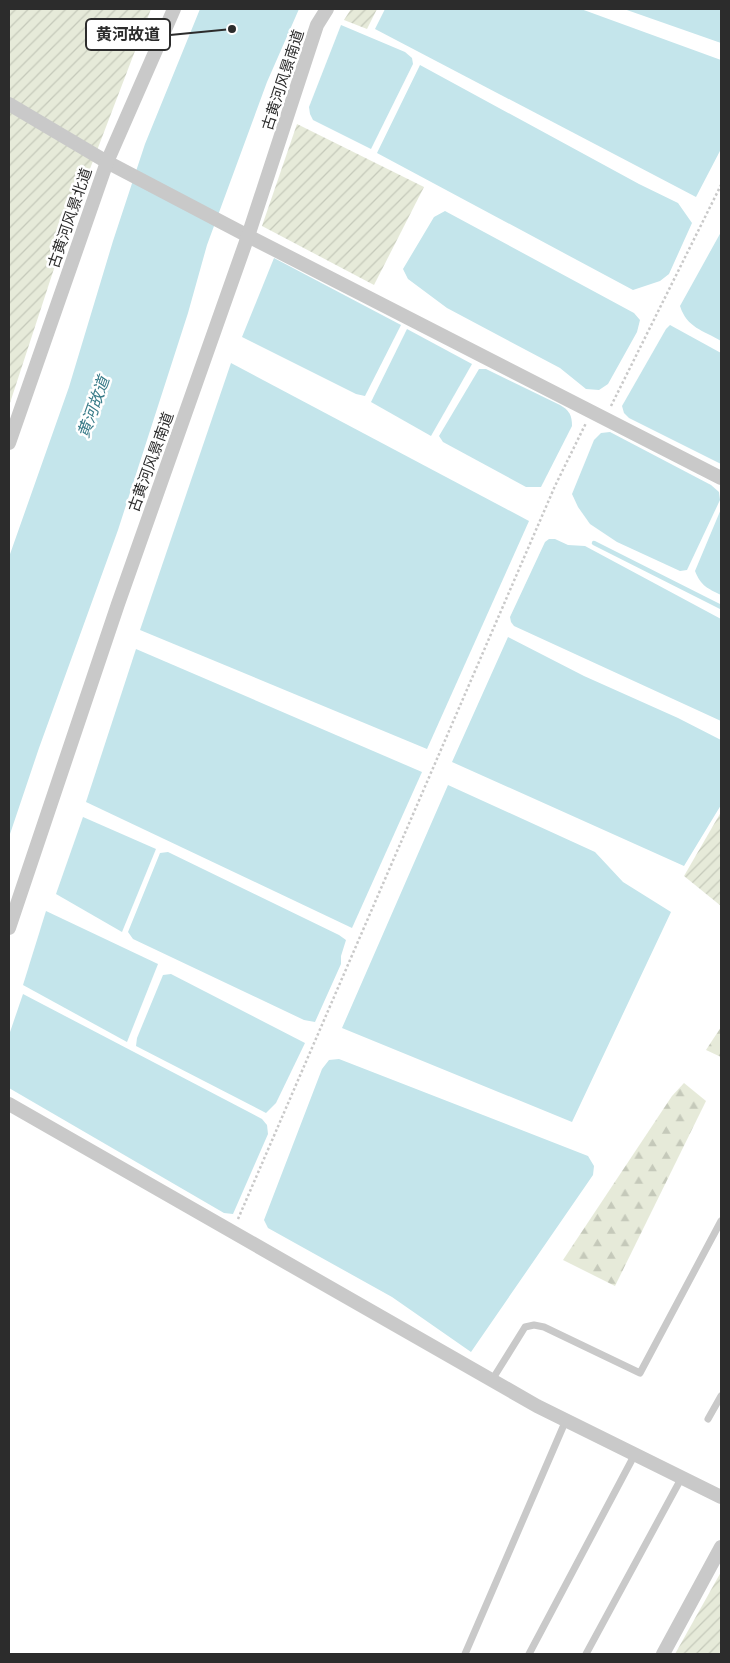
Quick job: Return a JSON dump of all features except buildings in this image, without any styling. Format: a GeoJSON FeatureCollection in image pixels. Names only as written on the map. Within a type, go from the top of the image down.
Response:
{"type":"FeatureCollection","features":[{"type":"Feature","properties":{"kind":"street","name":"古黄河风景北道"},"geometry":{"type":"LineString","coordinates":[[9,443],[107,162],[174,9]]}},
{"type":"Feature","properties":{"kind":"street","name":"古黄河风景南道"},"geometry":{"type":"LineString","coordinates":[[9,928],[118,604],[248,236],[318,25],[327,9]]}},
{"type":"Feature","properties":{"kind":"street"},"geometry":{"type":"LineString","coordinates":[[9,104],[107,162],[721,478]]}},
{"type":"Feature","properties":{"kind":"street"},"geometry":{"type":"LineString","coordinates":[[9,1104],[492,1380],[566,1420],[721,1497]]}},
{"type":"Feature","properties":{"kind":"street"},"geometry":{"type":"LineString","coordinates":[[663,1654],[721,1547]]}},
{"type":"Feature","properties":{"kind":"lane"},"geometry":{"type":"LineString","coordinates":[[492,1380],[526,1327],[534,1325],[544,1327],[640,1373],[721,1221]]}},
{"type":"Feature","properties":{"kind":"lane"},"geometry":{"type":"LineString","coordinates":[[708,1420],[721,1396]]}},
{"type":"Feature","properties":{"kind":"lane"},"geometry":{"type":"LineString","coordinates":[[465,1654],[566,1420]]}},
{"type":"Feature","properties":{"kind":"lane"},"geometry":{"type":"LineString","coordinates":[[529,1654],[635,1454]]}},
{"type":"Feature","properties":{"kind":"lane"},"geometry":{"type":"LineString","coordinates":[[586,1654],[682,1477]]}},
{"type":"Feature","properties":{"kind":"path"},"geometry":{"type":"LineString","coordinates":[[605,419],[721,186]]}},
{"type":"Feature","properties":{"kind":"path"},"geometry":{"type":"LineString","coordinates":[[232,1232],[551,495],[592,412]]}},
{"type":"Feature","properties":{"kind":"green space"},"geometry":{"type":"Polygon","coordinates":[[[9,9],[151,9],[67,229],[9,406],[9,9]]]}},
{"type":"Feature","properties":{"kind":"green space"},"geometry":{"type":"Polygon","coordinates":[[[351,9],[377,9],[367,29],[344,20],[351,9]]]}},
{"type":"Feature","properties":{"kind":"green space"},"geometry":{"type":"Polygon","coordinates":[[[297,124],[424,187],[374,285],[262,226],[297,124]]]}},
{"type":"Feature","properties":{"kind":"green space"},"geometry":{"type":"Polygon","coordinates":[[[721,812],[721,906],[684,876],[721,812]]]}},
{"type":"Feature","properties":{"kind":"green space"},"geometry":{"type":"Polygon","coordinates":[[[721,1027],[721,1057],[706,1050],[721,1027]]]}},
{"type":"Feature","properties":{"kind":"green space"},"geometry":{"type":"Polygon","coordinates":[[[684,1083],[706,1101],[615,1286],[563,1260],[672,1096],[684,1083]]]}},
{"type":"Feature","properties":{"kind":"green space"},"geometry":{"type":"Polygon","coordinates":[[[721,1572],[721,1654],[675,1654],[721,1572]]]}},
{"type":"Feature","properties":{"kind":"water"},"geometry":{"type":"Polygon","coordinates":[[[200,9],[299,9],[267,82],[207,245],[188,313],[118,530],[39,748],[9,837],[9,557],[69,387],[113,241],[145,144],[200,9]]]}},
{"type":"Feature","properties":{"kind":"water"},"geometry":{"type":"Polygon","coordinates":[[[385,9],[581,9],[721,60],[721,149],[696,197],[375,29],[385,9]]]}},
{"type":"Feature","properties":{"kind":"water"},"geometry":{"type":"Polygon","coordinates":[[[624,9],[721,9],[721,43],[624,9]]]}},
{"type":"Feature","properties":{"kind":"water"},"geometry":{"type":"Polygon","coordinates":[[[341,25],[405,52],[412,58],[413,64],[371,149],[313,120],[310,114],[309,107],[341,25]]]}},
{"type":"Feature","properties":{"kind":"water"},"geometry":{"type":"Polygon","coordinates":[[[420,65],[639,184],[678,203],[692,223],[669,274],[660,281],[633,290],[377,153],[420,65]]]}},
{"type":"Feature","properties":{"kind":"water"},"geometry":{"type":"Polygon","coordinates":[[[445,211],[634,313],[640,320],[637,332],[608,384],[599,390],[586,389],[560,368],[447,308],[408,279],[403,269],[434,217],[445,211]]]}},
{"type":"Feature","properties":{"kind":"water"},"geometry":{"type":"Polygon","coordinates":[[[721,232],[721,341],[691,324],[680,306],[721,232]]]}},
{"type":"Feature","properties":{"kind":"water"},"geometry":{"type":"Polygon","coordinates":[[[274,258],[401,325],[365,396],[356,394],[242,337],[274,258]]]}},
{"type":"Feature","properties":{"kind":"water"},"geometry":{"type":"Polygon","coordinates":[[[670,325],[721,353],[721,464],[629,418],[624,413],[622,406],[670,325]]]}},
{"type":"Feature","properties":{"kind":"water"},"geometry":{"type":"Polygon","coordinates":[[[407,329],[472,364],[431,436],[371,402],[407,329]]]}},
{"type":"Feature","properties":{"kind":"water"},"geometry":{"type":"Polygon","coordinates":[[[231,363],[529,521],[427,749],[140,630],[231,363]]]}},
{"type":"Feature","properties":{"kind":"water"},"geometry":{"type":"Polygon","coordinates":[[[479,369],[486,369],[560,405],[569,413],[572,426],[541,487],[526,487],[443,442],[439,436],[479,369]]]}},
{"type":"Feature","properties":{"kind":"water"},"geometry":{"type":"Polygon","coordinates":[[[610,432],[711,485],[719,492],[720,500],[687,570],[680,571],[617,542],[590,524],[578,507],[572,494],[594,440],[601,433],[610,432]]]}},
{"type":"Feature","properties":{"kind":"water"},"geometry":{"type":"Polygon","coordinates":[[[721,509],[721,595],[705,586],[695,571],[721,509]]]}},
{"type":"Feature","properties":{"kind":"water"},"geometry":{"type":"Polygon","coordinates":[[[549,539],[555,539],[568,545],[585,546],[721,619],[721,721],[514,626],[510,617],[545,542],[549,539]]]}},
{"type":"Feature","properties":{"kind":"water"},"geometry":{"type":"Polygon","coordinates":[[[508,637],[584,676],[678,718],[721,740],[721,805],[684,866],[452,762],[508,637]]]}},
{"type":"Feature","properties":{"kind":"water"},"geometry":{"type":"Polygon","coordinates":[[[136,649],[422,772],[352,928],[86,802],[136,649]]]}},
{"type":"Feature","properties":{"kind":"water"},"geometry":{"type":"Polygon","coordinates":[[[448,785],[595,852],[623,882],[671,912],[572,1122],[342,1028],[448,785]]]}},
{"type":"Feature","properties":{"kind":"water"},"geometry":{"type":"Polygon","coordinates":[[[83,817],[156,849],[122,932],[56,894],[83,817]]]}},
{"type":"Feature","properties":{"kind":"water"},"geometry":{"type":"Polygon","coordinates":[[[168,852],[346,940],[341,956],[341,964],[315,1022],[304,1020],[133,939],[128,932],[160,853],[168,852]]]}},
{"type":"Feature","properties":{"kind":"water"},"geometry":{"type":"Polygon","coordinates":[[[46,911],[158,964],[127,1042],[23,985],[46,911]]]}},
{"type":"Feature","properties":{"kind":"water"},"geometry":{"type":"Polygon","coordinates":[[[171,974],[305,1043],[276,1103],[266,1113],[136,1046],[137,1038],[163,975],[171,974]]]}},
{"type":"Feature","properties":{"kind":"water"},"geometry":{"type":"Polygon","coordinates":[[[23,994],[262,1119],[267,1125],[268,1134],[233,1214],[224,1213],[9,1088],[9,1035],[23,994]]]}},
{"type":"Feature","properties":{"kind":"water"},"geometry":{"type":"Polygon","coordinates":[[[339,1059],[588,1156],[594,1166],[593,1175],[471,1352],[392,1297],[268,1228],[264,1220],[322,1069],[329,1060],[339,1059]]]}},
{"type":"Feature","properties":{"kind":"waterway"},"geometry":{"type":"LineString","coordinates":[[594,543],[721,607]]}},
{"type":"Feature","properties":{"kind":"place","name":"黄河故道"},"geometry":{"type":"Point","coordinates":[232,29]}}]}
